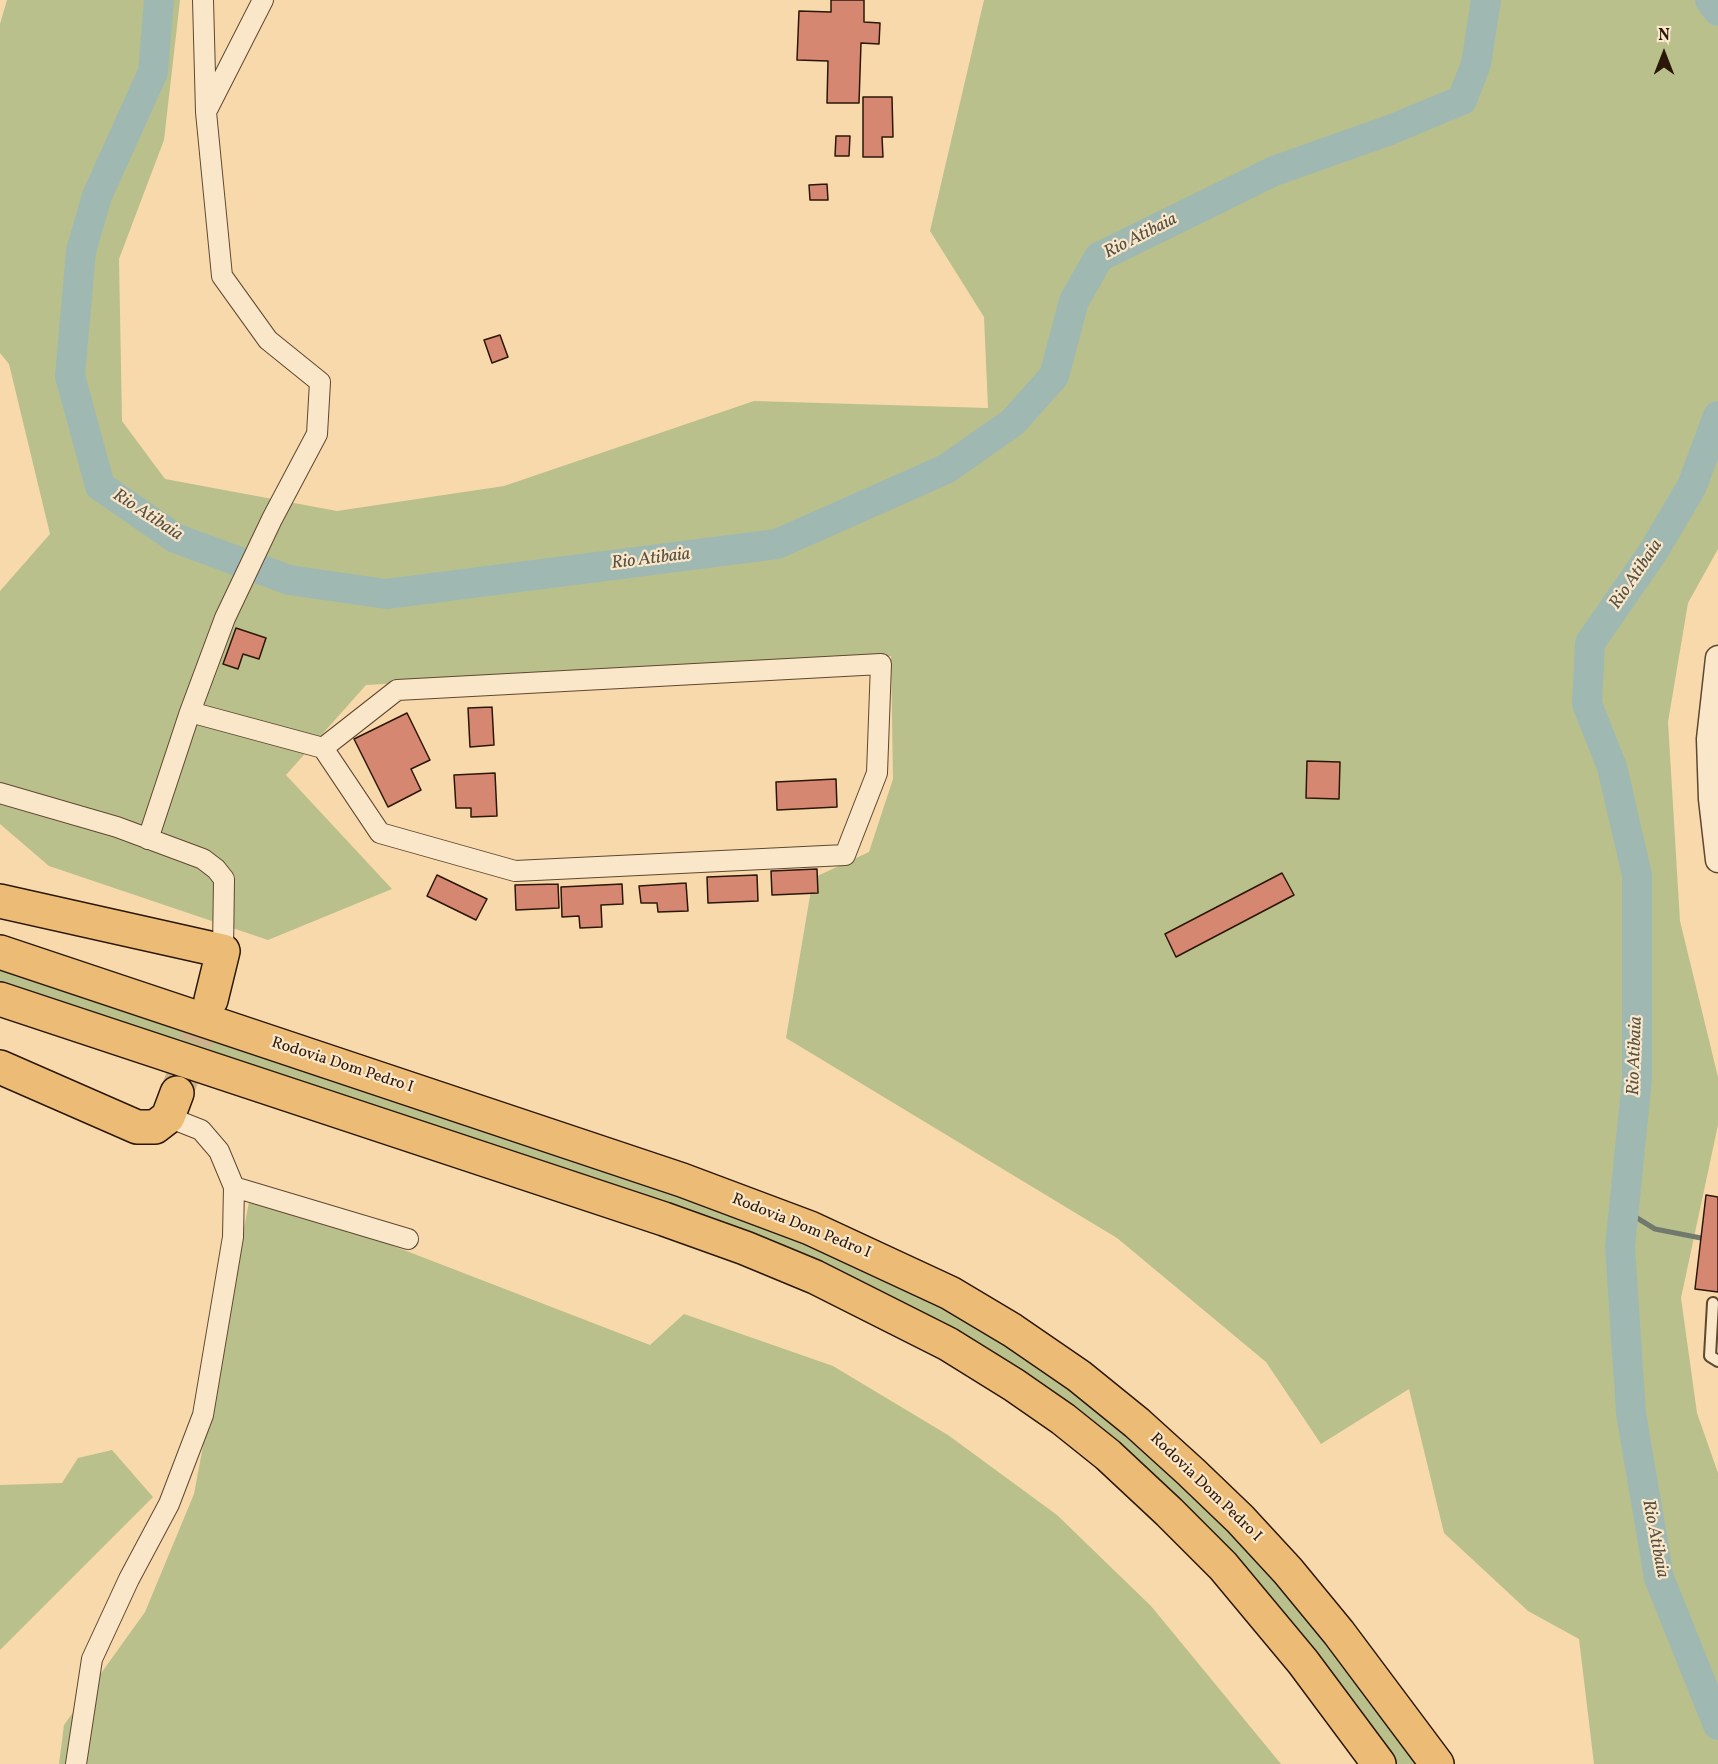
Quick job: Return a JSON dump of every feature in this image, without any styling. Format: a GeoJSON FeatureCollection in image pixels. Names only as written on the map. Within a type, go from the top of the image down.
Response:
{"type":"FeatureCollection","features":[{"type":"Feature","properties":{"kind":"highway"},"geometry":{"type":"LineString","coordinates":[[0,901],[223,951],[211,1000]]}},
{"type":"Feature","properties":{"kind":"highway","name":"Rodovia Dom Pedro I"},"geometry":{"type":"LineString","coordinates":[[0,952],[682,1180],[810,1228],[950,1293],[1012,1330],[1079,1376],[1137,1423],[1207,1488],[1288,1571],[1437,1764]]}},
{"type":"Feature","properties":{"kind":"highway"},"geometry":{"type":"LineString","coordinates":[[0,999],[664,1219],[815,1277],[948,1344],[1063,1419],[1108,1455],[1169,1512],[1223,1566],[1303,1662],[1379,1764]]}},
{"type":"Feature","properties":{"kind":"highway"},"geometry":{"type":"LineString","coordinates":[[0,1067],[137,1127],[155,1127],[172,1105]]}},
{"type":"Feature","properties":{"kind":"street"},"geometry":{"type":"LineString","coordinates":[[148,839],[190,712],[225,618],[272,519],[317,434],[320,382],[268,340],[222,276],[206,112],[203,0]]}},
{"type":"Feature","properties":{"kind":"street"},"geometry":{"type":"LineString","coordinates":[[206,112],[263,0]]}},
{"type":"Feature","properties":{"kind":"street"},"geometry":{"type":"LineString","coordinates":[[1718,658],[1709,739],[1711,799],[1718,860]]}},
{"type":"Feature","properties":{"kind":"street"},"geometry":{"type":"LineString","coordinates":[[190,712],[323,748],[380,833],[515,871],[845,855],[877,773],[881,664],[397,690],[323,748]]}},
{"type":"Feature","properties":{"kind":"street"},"geometry":{"type":"LineString","coordinates":[[0,793],[82,817],[203,859],[224,879],[223,951]]}},
{"type":"Feature","properties":{"kind":"street"},"geometry":{"type":"LineString","coordinates":[[76,1764],[92,1659],[129,1579],[169,1504],[203,1415],[233,1237],[234,1187],[219,1151],[201,1130],[172,1105]]}},
{"type":"Feature","properties":{"kind":"street"},"geometry":{"type":"LineString","coordinates":[[234,1187],[408,1239]]}},
{"type":"Feature","properties":{"kind":"lane"},"geometry":{"type":"LineString","coordinates":[[1713,1303],[1710,1356],[1718,1361]]}},
{"type":"Feature","properties":{"kind":"green space"},"geometry":{"type":"Polygon","coordinates":[[[7,0],[180,0],[164,140],[119,259],[122,421],[165,479],[337,511],[504,486],[754,401],[988,408],[984,317],[930,231],[984,0],[1718,0],[1718,549],[1688,603],[1668,722],[1680,921],[1718,1077],[1718,1125],[1681,1298],[1697,1413],[1718,1473],[1718,1764],[1594,1764],[1579,1639],[1528,1611],[1444,1533],[1409,1389],[1321,1444],[1266,1362],[1117,1238],[786,1038],[813,878],[869,852],[893,779],[891,656],[366,685],[286,775],[392,889],[268,940],[49,866],[0,824],[0,591],[50,534],[9,364],[0,353],[0,24],[7,0]]]}},
{"type":"Feature","properties":{"kind":"green space"},"geometry":{"type":"Polygon","coordinates":[[[0,962],[858,1257],[1031,1354],[1221,1512],[1424,1764],[1392,1764],[1299,1640],[965,1342],[0,987],[0,962]]]}},
{"type":"Feature","properties":{"kind":"green space"},"geometry":{"type":"Polygon","coordinates":[[[251,1191],[650,1345],[684,1314],[833,1366],[948,1435],[1057,1515],[1151,1606],[1281,1764],[59,1764],[64,1725],[145,1612],[194,1494],[251,1191]]]}},
{"type":"Feature","properties":{"kind":"green space"},"geometry":{"type":"Polygon","coordinates":[[[112,1450],[153,1497],[0,1650],[0,1485],[62,1483],[78,1458],[112,1450]]]}},
{"type":"Feature","properties":{"kind":"building"},"geometry":{"type":"Polygon","coordinates":[[[831,0],[864,0],[864,22],[880,23],[879,44],[861,43],[859,103],[827,103],[828,61],[797,60],[799,11],[831,12],[831,0]]]}},
{"type":"Feature","properties":{"kind":"building"},"geometry":{"type":"Polygon","coordinates":[[[863,97],[892,97],[893,137],[882,137],[883,157],[863,157],[863,97]]]}},
{"type":"Feature","properties":{"kind":"building"},"geometry":{"type":"Polygon","coordinates":[[[836,136],[850,136],[849,156],[835,156],[836,136]]]}},
{"type":"Feature","properties":{"kind":"building"},"geometry":{"type":"Polygon","coordinates":[[[827,184],[828,200],[810,200],[809,185],[827,184]]]}},
{"type":"Feature","properties":{"kind":"building"},"geometry":{"type":"Polygon","coordinates":[[[500,335],[508,357],[492,363],[484,340],[500,335]]]}},
{"type":"Feature","properties":{"kind":"building"},"geometry":{"type":"Polygon","coordinates":[[[236,628],[266,638],[259,659],[243,654],[238,669],[223,664],[236,628]]]}},
{"type":"Feature","properties":{"kind":"building"},"geometry":{"type":"Polygon","coordinates":[[[492,707],[494,745],[470,747],[468,708],[492,707]]]}},
{"type":"Feature","properties":{"kind":"building"},"geometry":{"type":"Polygon","coordinates":[[[407,713],[430,760],[411,769],[421,790],[388,807],[354,739],[407,713]]]}},
{"type":"Feature","properties":{"kind":"building"},"geometry":{"type":"Polygon","coordinates":[[[1307,761],[1340,762],[1339,799],[1306,798],[1307,761]]]}},
{"type":"Feature","properties":{"kind":"building"},"geometry":{"type":"Polygon","coordinates":[[[495,773],[497,816],[471,817],[471,808],[456,808],[454,775],[495,773]]]}},
{"type":"Feature","properties":{"kind":"building"},"geometry":{"type":"Polygon","coordinates":[[[836,779],[837,807],[777,810],[776,782],[836,779]]]}},
{"type":"Feature","properties":{"kind":"building"},"geometry":{"type":"Polygon","coordinates":[[[817,869],[818,893],[772,895],[771,871],[817,869]]]}},
{"type":"Feature","properties":{"kind":"building"},"geometry":{"type":"Polygon","coordinates":[[[1282,873],[1294,895],[1176,957],[1165,934],[1282,873]]]}},
{"type":"Feature","properties":{"kind":"building"},"geometry":{"type":"Polygon","coordinates":[[[437,875],[487,899],[476,920],[427,896],[437,875]]]}},
{"type":"Feature","properties":{"kind":"building"},"geometry":{"type":"Polygon","coordinates":[[[757,875],[758,901],[708,903],[707,877],[757,875]]]}},
{"type":"Feature","properties":{"kind":"building"},"geometry":{"type":"Polygon","coordinates":[[[686,883],[688,911],[658,912],[657,903],[641,903],[639,886],[686,883]]]}},
{"type":"Feature","properties":{"kind":"building"},"geometry":{"type":"Polygon","coordinates":[[[558,884],[559,908],[516,910],[515,885],[558,884]]]}},
{"type":"Feature","properties":{"kind":"building"},"geometry":{"type":"Polygon","coordinates":[[[622,884],[623,904],[601,905],[602,927],[580,928],[579,916],[562,917],[561,887],[622,884]]]}},
{"type":"Feature","properties":{"kind":"building"},"geometry":{"type":"Polygon","coordinates":[[[1706,1195],[1718,1197],[1718,1292],[1695,1289],[1706,1195]]]}},
{"type":"Feature","properties":{"kind":"waterway","name":"Rio Atibaia"},"geometry":{"type":"LineString","coordinates":[[159,0],[153,72],[97,196],[81,251],[70,376],[100,486],[175,538],[289,580],[386,594],[777,544],[946,469],[1013,422],[1054,376],[1074,301],[1099,257],[1274,171],[1390,130],[1462,100],[1476,64],[1486,0]]}},
{"type":"Feature","properties":{"kind":"waterway","name":"Rio Atibaia"},"geometry":{"type":"LineString","coordinates":[[1710,0],[1718,11]]}},
{"type":"Feature","properties":{"kind":"waterway","name":"Rio Atibaia"},"geometry":{"type":"LineString","coordinates":[[1718,416],[1692,486],[1653,552],[1590,643],[1587,704],[1612,767],[1637,875],[1637,1079],[1620,1247],[1631,1413],[1659,1578],[1718,1725]]}},
{"type":"Feature","properties":{"kind":"waterway"},"geometry":{"type":"LineString","coordinates":[[1624,1210],[1655,1229],[1701,1238]]}},
{"type":"Feature","properties":{"kind":"tunnel"},"geometry":{"type":"LineString","coordinates":[[178,1089],[211,1000]]}}]}
